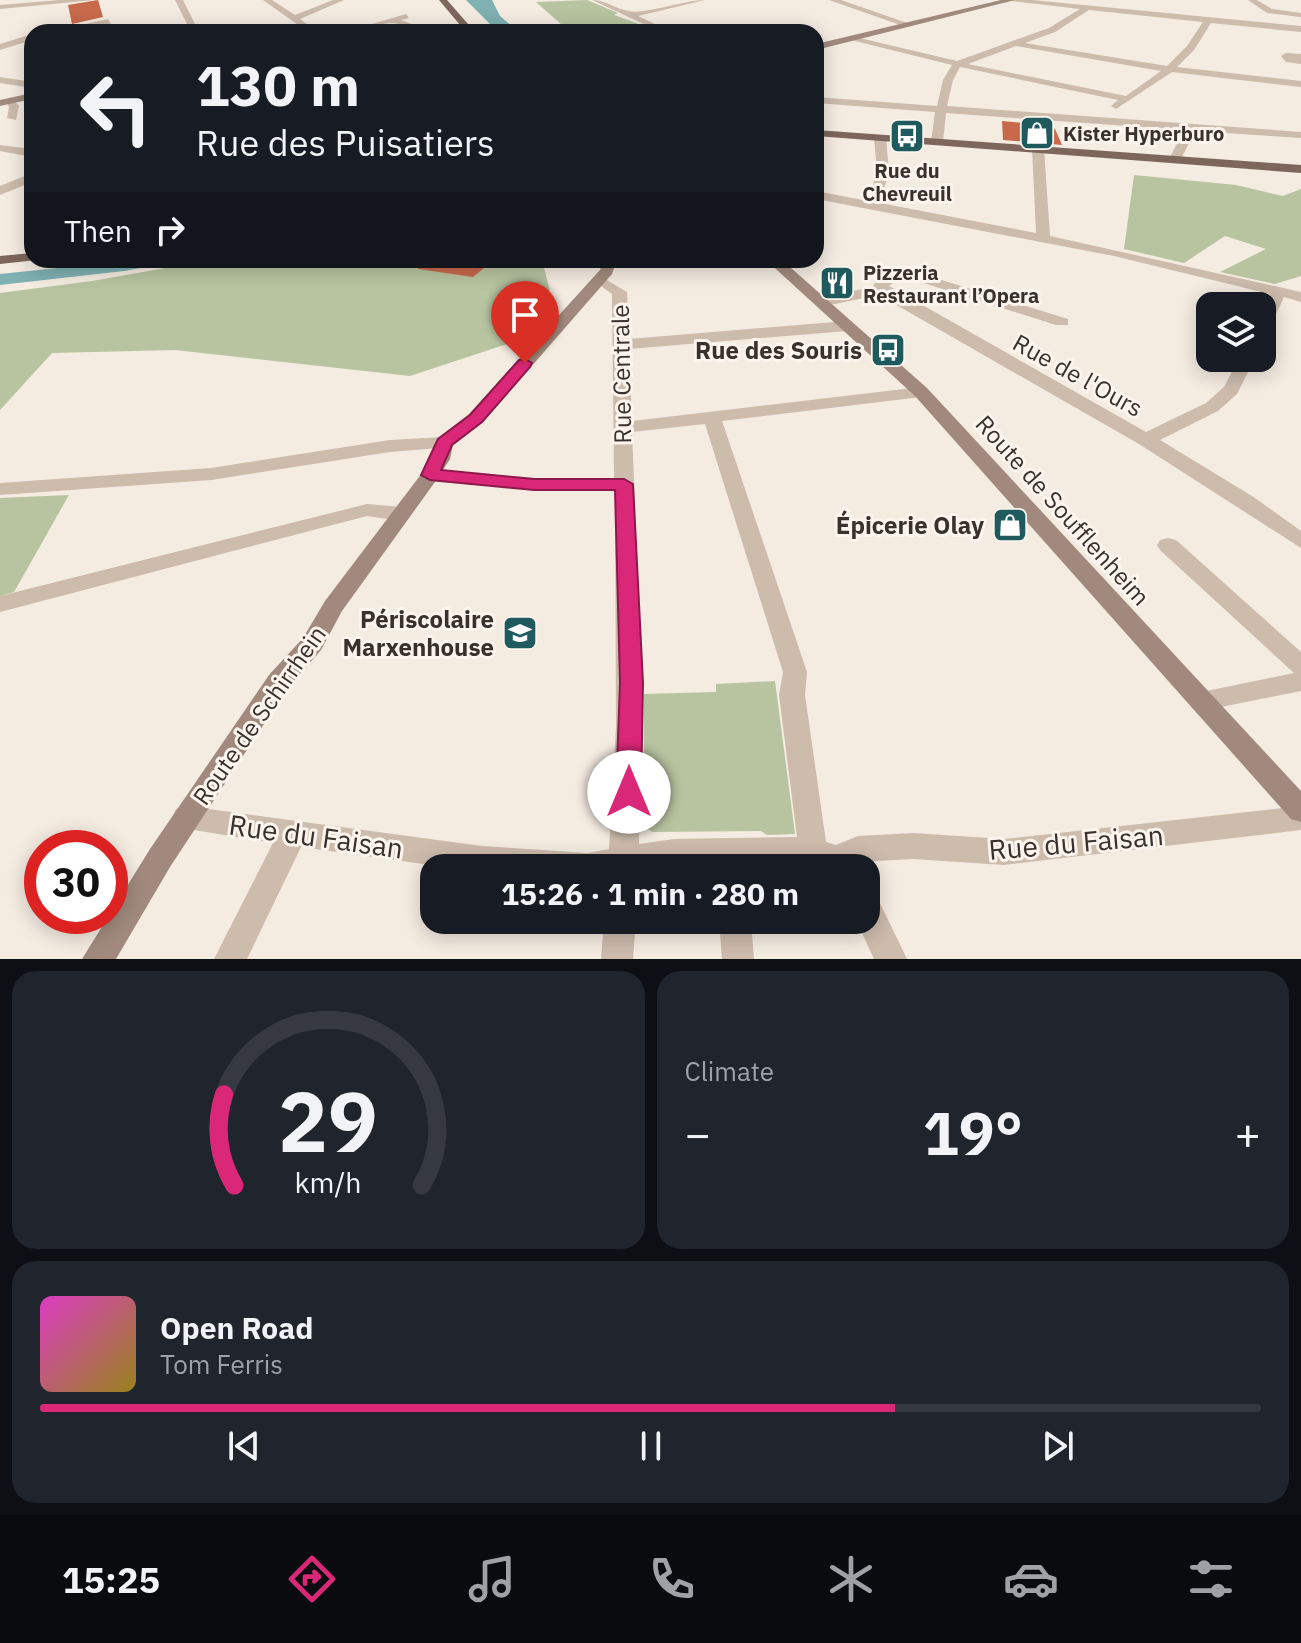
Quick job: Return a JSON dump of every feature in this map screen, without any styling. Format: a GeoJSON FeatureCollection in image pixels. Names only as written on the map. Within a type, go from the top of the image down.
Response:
{"type":"FeatureCollection","features":[{"type":"Feature","properties":{"kind":"main road"},"geometry":{"type":"LineString","coordinates":[[443,0],[464,24]]}},
{"type":"Feature","properties":{"kind":"main road"},"geometry":{"type":"LineString","coordinates":[[824,134],[1301,167]]}},
{"type":"Feature","properties":{"kind":"main road"},"geometry":{"type":"LineString","coordinates":[[0,260],[24,258]]}},
{"type":"Feature","properties":{"kind":"street"},"geometry":{"type":"LineString","coordinates":[[0,7],[90,0]]}},
{"type":"Feature","properties":{"kind":"street"},"geometry":{"type":"LineString","coordinates":[[179,0],[191,24]]}},
{"type":"Feature","properties":{"kind":"street"},"geometry":{"type":"LineString","coordinates":[[293,24],[340,0]]}},
{"type":"Feature","properties":{"kind":"street"},"geometry":{"type":"LineString","coordinates":[[596,0],[650,24]]}},
{"type":"Feature","properties":{"kind":"street"},"geometry":{"type":"LineString","coordinates":[[629,15],[701,0]]}},
{"type":"Feature","properties":{"kind":"street"},"geometry":{"type":"LineString","coordinates":[[833,0],[909,25]]}},
{"type":"Feature","properties":{"kind":"street"},"geometry":{"type":"LineString","coordinates":[[824,45],[1010,0],[1300,30]]}},
{"type":"Feature","properties":{"kind":"street"},"geometry":{"type":"LineString","coordinates":[[1252,0],[1270,11],[1301,15]]}},
{"type":"Feature","properties":{"kind":"street"},"geometry":{"type":"LineString","coordinates":[[270,2],[302,24]]}},
{"type":"Feature","properties":{"kind":"street"},"geometry":{"type":"LineString","coordinates":[[270,2],[286,4]]}},
{"type":"Feature","properties":{"kind":"street"},"geometry":{"type":"LineString","coordinates":[[937,142],[941,108],[956,67],[1052,30],[1086,9]]}},
{"type":"Feature","properties":{"kind":"street"},"geometry":{"type":"LineString","coordinates":[[378,24],[406,16]]}},
{"type":"Feature","properties":{"kind":"street"},"geometry":{"type":"LineString","coordinates":[[393,20],[405,24]]}},
{"type":"Feature","properties":{"kind":"street"},"geometry":{"type":"LineString","coordinates":[[1099,119],[1169,69],[1198,42],[1208,21]]}},
{"type":"Feature","properties":{"kind":"street"},"geometry":{"type":"LineString","coordinates":[[854,38],[956,67],[1127,99]]}},
{"type":"Feature","properties":{"kind":"street"},"geometry":{"type":"LineString","coordinates":[[0,47],[24,40]]}},
{"type":"Feature","properties":{"kind":"street"},"geometry":{"type":"LineString","coordinates":[[1018,44],[1169,69],[1301,84]]}},
{"type":"Feature","properties":{"kind":"street"},"geometry":{"type":"LineString","coordinates":[[0,80],[24,84]]}},
{"type":"Feature","properties":{"kind":"street"},"geometry":{"type":"LineString","coordinates":[[4,102],[24,98]]}},
{"type":"Feature","properties":{"kind":"street"},"geometry":{"type":"LineString","coordinates":[[824,101],[1301,135]]}},
{"type":"Feature","properties":{"kind":"street"},"geometry":{"type":"LineString","coordinates":[[4,102],[14,106],[12,118]]}},
{"type":"Feature","properties":{"kind":"street"},"geometry":{"type":"LineString","coordinates":[[1175,159],[1190,133],[1189,127]]}},
{"type":"Feature","properties":{"kind":"street"},"geometry":{"type":"LineString","coordinates":[[873,206],[883,172],[880,138]]}},
{"type":"Feature","properties":{"kind":"street"},"geometry":{"type":"LineString","coordinates":[[0,148],[24,152]]}},
{"type":"Feature","properties":{"kind":"street"},"geometry":{"type":"LineString","coordinates":[[1038,149],[1043,238]]}},
{"type":"Feature","properties":{"kind":"street"},"geometry":{"type":"LineString","coordinates":[[0,191],[24,180]]}},
{"type":"Feature","properties":{"kind":"street"},"geometry":{"type":"LineString","coordinates":[[824,197],[1043,238],[1301,297]]}},
{"type":"Feature","properties":{"kind":"street","name":"Route de Soufflenheim"},"geometry":{"type":"LineString","coordinates":[[782,268],[921,392],[1301,810]]}},
{"type":"Feature","properties":{"kind":"street","name":"Rue Centrale"},"geometry":{"type":"LineString","coordinates":[[605,270],[619,292],[621,345],[631,683],[625,854]]}},
{"type":"Feature","properties":{"kind":"street","name":"Route de Schirrhein"},"geometry":{"type":"LineString","coordinates":[[98,959],[186,818],[278,682],[312,644],[333,607],[430,475],[440,459],[444,443],[476,418],[605,270]]}},
{"type":"Feature","properties":{"kind":"street"},"geometry":{"type":"LineString","coordinates":[[820,302],[881,290],[881,284],[894,275],[909,274],[1062,322]]}},
{"type":"Feature","properties":{"kind":"street","name":"Rue de l'Ours"},"geometry":{"type":"LineString","coordinates":[[881,290],[1146,440],[1245,500],[1301,541]]}},
{"type":"Feature","properties":{"kind":"street"},"geometry":{"type":"LineString","coordinates":[[1276,298],[1279,292]]}},
{"type":"Feature","properties":{"kind":"street"},"geometry":{"type":"LineString","coordinates":[[621,345],[847,326]]}},
{"type":"Feature","properties":{"kind":"street"},"geometry":{"type":"LineString","coordinates":[[1146,440],[1212,407],[1231,390],[1240,372]]}},
{"type":"Feature","properties":{"kind":"street"},"geometry":{"type":"LineString","coordinates":[[622,428],[921,392]]}},
{"type":"Feature","properties":{"kind":"street"},"geometry":{"type":"LineString","coordinates":[[712,418],[795,672],[792,695],[830,854]]}},
{"type":"Feature","properties":{"kind":"street"},"geometry":{"type":"LineString","coordinates":[[0,489],[211,474],[390,446],[444,443]]}},
{"type":"Feature","properties":{"kind":"street"},"geometry":{"type":"LineString","coordinates":[[430,475],[534,484],[624,484]]}},
{"type":"Feature","properties":{"kind":"street"},"geometry":{"type":"LineString","coordinates":[[0,604],[367,510],[401,514]]}},
{"type":"Feature","properties":{"kind":"street"},"geometry":{"type":"LineString","coordinates":[[1168,545],[1301,666]]}},
{"type":"Feature","properties":{"kind":"street"},"geometry":{"type":"LineString","coordinates":[[1201,701],[1301,681]]}},
{"type":"Feature","properties":{"kind":"street","name":"Rue du Faisan"},"geometry":{"type":"LineString","coordinates":[[186,818],[447,854]]}},
{"type":"Feature","properties":{"kind":"street","name":"Rue du Faisan"},"geometry":{"type":"LineString","coordinates":[[843,854],[858,849],[913,846],[1004,852],[1301,818]]}},
{"type":"Feature","properties":{"kind":"street"},"geometry":{"type":"LineString","coordinates":[[230,959],[294,832]]}},
{"type":"Feature","properties":{"kind":"street"},"geometry":{"type":"LineString","coordinates":[[617,959],[619,934]]}},
{"type":"Feature","properties":{"kind":"street"},"geometry":{"type":"LineString","coordinates":[[736,934],[738,959]]}},
{"type":"Feature","properties":{"kind":"street"},"geometry":{"type":"LineString","coordinates":[[879,934],[891,959]]}},
{"type":"Feature","properties":{"kind":"green space"},"geometry":{"type":"Polygon","coordinates":[[[587,0],[639,24],[561,24],[536,2],[587,0]]]}},
{"type":"Feature","properties":{"kind":"green space"},"geometry":{"type":"Polygon","coordinates":[[[1134,175],[1236,185],[1283,196],[1301,189],[1301,276],[1275,284],[1220,272],[1266,249],[1225,236],[1184,263],[1124,249],[1134,175]]]}},
{"type":"Feature","properties":{"kind":"green space"},"geometry":{"type":"Polygon","coordinates":[[[166,268],[544,268],[550,291],[513,342],[410,376],[175,350],[52,353],[0,410],[0,293],[166,268]]]}},
{"type":"Feature","properties":{"kind":"green space"},"geometry":{"type":"Polygon","coordinates":[[[69,495],[14,592],[0,596],[0,498],[69,495]]]}},
{"type":"Feature","properties":{"kind":"green space"},"geometry":{"type":"Polygon","coordinates":[[[775,681],[795,834],[767,835],[761,831],[652,832],[647,828],[644,815],[644,694],[716,692],[716,684],[775,681]]]}},
{"type":"Feature","properties":{"kind":"water"},"geometry":{"type":"Polygon","coordinates":[[[466,0],[492,0],[500,16],[510,24],[490,24],[466,0]]]}},
{"type":"Feature","properties":{"kind":"water"},"geometry":{"type":"Polygon","coordinates":[[[57,268],[141,268],[0,285],[0,274],[57,268]]]}},
{"type":"Feature","properties":{"kind":"building"},"geometry":{"type":"Polygon","coordinates":[[[98,0],[103,17],[72,24],[68,5],[98,0]]]}},
{"type":"Feature","properties":{"kind":"building","name":"Kister Hyperburo"},"geometry":{"type":"Polygon","coordinates":[[[1002,121],[1047,125],[1055,129],[1062,145],[1003,140],[1002,121]]]}},
{"type":"Feature","properties":{"kind":"building"},"geometry":{"type":"Polygon","coordinates":[[[418,268],[484,268],[473,277],[418,268]]]}},
{"type":"Feature","properties":{"kind":"place","name":"Kister Hyperburo"},"geometry":{"type":"Point","coordinates":[1037,133]}},
{"type":"Feature","properties":{"kind":"place","name":"Rue du Chevreuil"},"geometry":{"type":"Point","coordinates":[907,136]}},
{"type":"Feature","properties":{"kind":"place","name":"Pizzeria Restaurant l’Opera"},"geometry":{"type":"Point","coordinates":[837,283]}},
{"type":"Feature","properties":{"kind":"place","name":"Rue des Souris"},"geometry":{"type":"Point","coordinates":[888,350]}},
{"type":"Feature","properties":{"kind":"place","name":"Épicerie Olay"},"geometry":{"type":"Point","coordinates":[1010,525]}},
{"type":"Feature","properties":{"kind":"place","name":"Périscolaire Marxenhouse"},"geometry":{"type":"Point","coordinates":[520,633]}},
{"type":"Feature","properties":{"kind":"route"},"geometry":{"type":"LineString","coordinates":[[525,363],[476,418],[444,443],[440,459],[430,475],[534,484],[624,484],[631,683],[629,792]]}}]}
